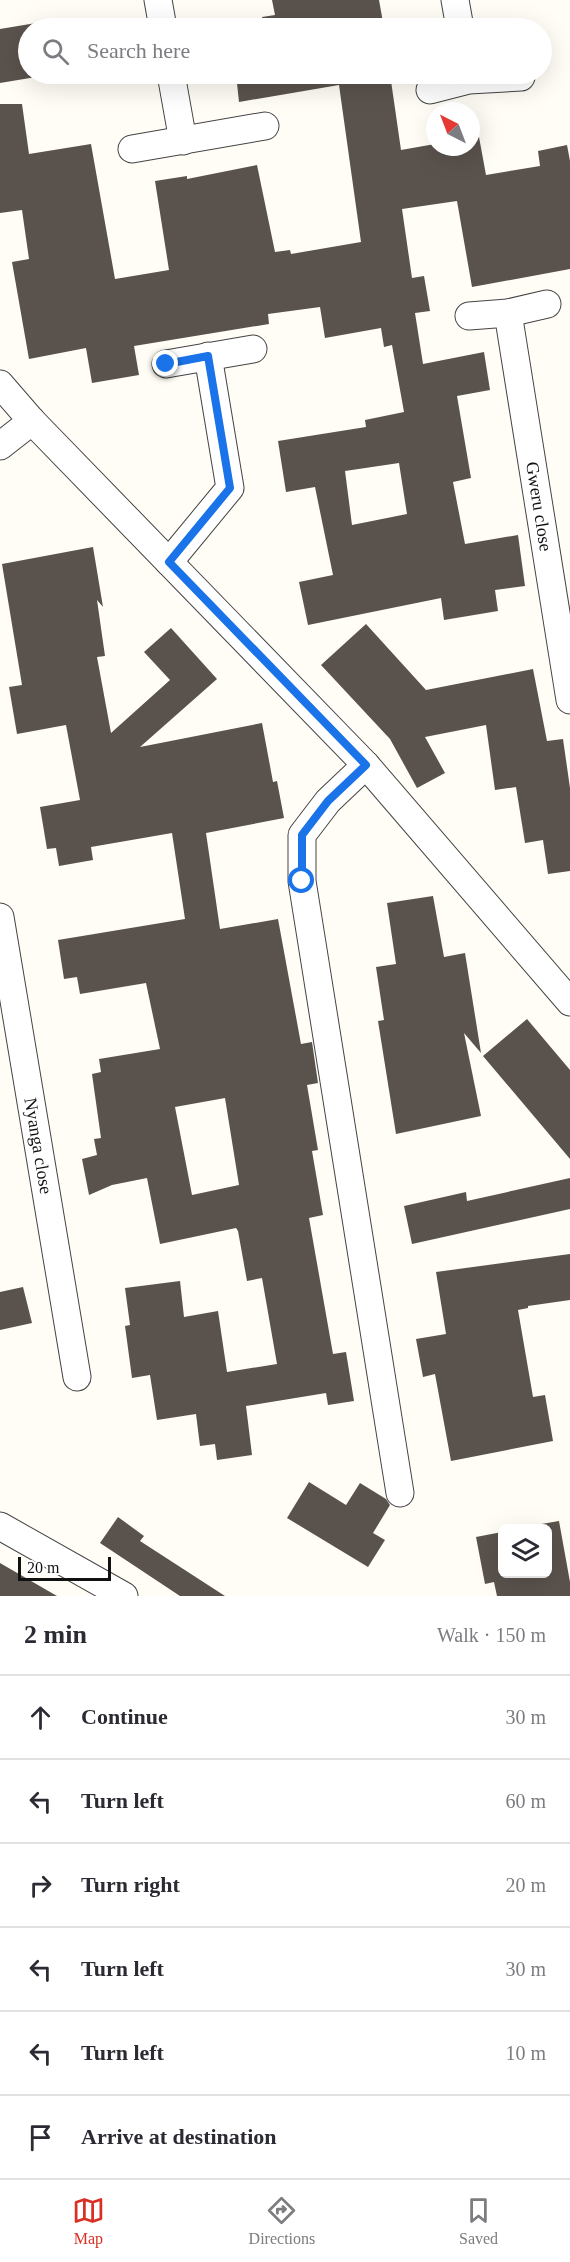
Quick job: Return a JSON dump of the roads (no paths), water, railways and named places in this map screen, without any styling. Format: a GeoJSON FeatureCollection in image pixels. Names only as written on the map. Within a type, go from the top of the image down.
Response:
{"type":"FeatureCollection","features":[{"type":"Feature","properties":{"kind":"street"},"geometry":{"type":"LineString","coordinates":[[158,0],[162,18]]}},
{"type":"Feature","properties":{"kind":"street"},"geometry":{"type":"LineString","coordinates":[[454,0],[458,18]]}},
{"type":"Feature","properties":{"kind":"street"},"geometry":{"type":"LineString","coordinates":[[173,84],[183,141]]}},
{"type":"Feature","properties":{"kind":"street"},"geometry":{"type":"LineString","coordinates":[[430,90],[448,84]]}},
{"type":"Feature","properties":{"kind":"street"},"geometry":{"type":"LineString","coordinates":[[132,149],[265,126]]}},
{"type":"Feature","properties":{"kind":"street"},"geometry":{"type":"LineString","coordinates":[[469,316],[508,313],[547,304]]}},
{"type":"Feature","properties":{"kind":"street","name":"Gweru close"},"geometry":{"type":"LineString","coordinates":[[508,313],[570,700]]}},
{"type":"Feature","properties":{"kind":"street"},"geometry":{"type":"LineString","coordinates":[[166,364],[254,349]]}},
{"type":"Feature","properties":{"kind":"street"},"geometry":{"type":"LineString","coordinates":[[169,562],[230,488],[208,356]]}},
{"type":"Feature","properties":{"kind":"street"},"geometry":{"type":"LineString","coordinates":[[0,384],[32,421],[366,765],[567,992]]}},
{"type":"Feature","properties":{"kind":"street"},"geometry":{"type":"LineString","coordinates":[[0,446],[32,421]]}},
{"type":"Feature","properties":{"kind":"street"},"geometry":{"type":"LineString","coordinates":[[366,765],[328,801],[302,835],[302,881],[400,1493]]}},
{"type":"Feature","properties":{"kind":"street","name":"Nyanga close"},"geometry":{"type":"LineString","coordinates":[[0,917],[77,1377]]}},
{"type":"Feature","properties":{"kind":"street"},"geometry":{"type":"LineString","coordinates":[[0,1526],[124,1596]]}}]}
